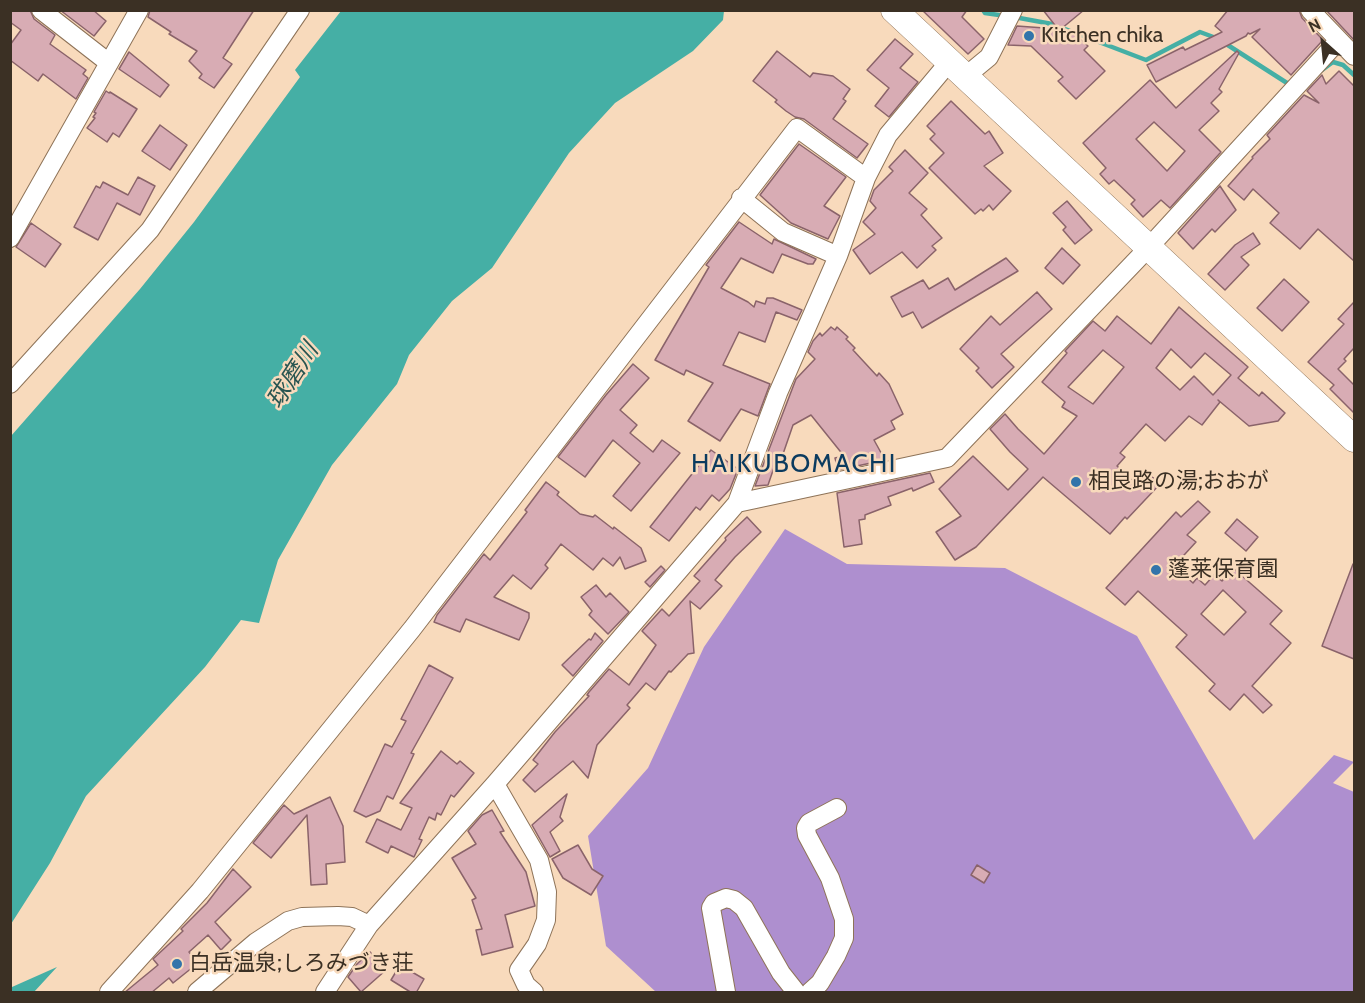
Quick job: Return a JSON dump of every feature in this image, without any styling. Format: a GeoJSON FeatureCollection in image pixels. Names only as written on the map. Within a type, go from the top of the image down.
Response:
{"type":"FeatureCollection","features":[{"type":"Feature","properties":{"kind":"street"},"geometry":{"type":"LineString","coordinates":[[41,10],[109,63]]}},
{"type":"Feature","properties":{"kind":"street"},"geometry":{"type":"LineString","coordinates":[[10,238],[139,10]]}},
{"type":"Feature","properties":{"kind":"street"},"geometry":{"type":"LineString","coordinates":[[10,384],[150,230],[300,10]]}},
{"type":"Feature","properties":{"kind":"street"},"geometry":{"type":"LineString","coordinates":[[1310,10],[1354,56]]}},
{"type":"Feature","properties":{"kind":"street"},"geometry":{"type":"LineString","coordinates":[[894,11],[1351,429]]}},
{"type":"Feature","properties":{"kind":"street"},"geometry":{"type":"LineString","coordinates":[[325,993],[369,925],[495,784],[737,503],[778,393],[838,256],[866,178],[888,135],[958,69],[988,57],[1008,19]]}},
{"type":"Feature","properties":{"kind":"street"},"geometry":{"type":"LineString","coordinates":[[737,503],[947,458],[1150,246],[1338,41]]}},
{"type":"Feature","properties":{"kind":"street"},"geometry":{"type":"LineString","coordinates":[[110,993],[200,891],[412,628],[797,128],[866,178]]}},
{"type":"Feature","properties":{"kind":"street"},"geometry":{"type":"LineString","coordinates":[[741,198],[783,232],[838,256]]}},
{"type":"Feature","properties":{"kind":"street"},"geometry":{"type":"LineString","coordinates":[[495,784],[538,860],[547,892],[546,920],[537,944],[519,970],[526,985],[534,993]]}},
{"type":"Feature","properties":{"kind":"street"},"geometry":{"type":"LineString","coordinates":[[810,993],[820,983],[836,956],[844,938],[844,919],[830,878],[807,835],[806,828],[837,808]]}},
{"type":"Feature","properties":{"kind":"street"},"geometry":{"type":"LineString","coordinates":[[726,993],[711,908],[714,903],[726,898],[734,900],[744,908],[781,973],[796,993]]}},
{"type":"Feature","properties":{"kind":"street"},"geometry":{"type":"LineString","coordinates":[[197,993],[256,942],[288,921],[302,917],[339,916],[352,917],[369,925]]}},
{"type":"Feature","properties":{"kind":"shaded area"},"geometry":{"type":"Polygon","coordinates":[[[785,529],[847,564],[1005,568],[1137,636],[1254,840],[1334,755],[1354,762],[1333,783],[1354,792],[1354,992],[656,992],[606,946],[588,836],[648,768],[704,647],[785,529]]]}},
{"type":"Feature","properties":{"kind":"water","name":"球磨川"},"geometry":{"type":"Polygon","coordinates":[[[341,11],[724,11],[723,20],[693,51],[615,103],[569,153],[492,268],[452,301],[409,355],[397,384],[332,465],[278,560],[259,623],[241,620],[205,667],[86,796],[50,863],[11,924],[11,436],[140,289],[194,222],[300,77],[295,70],[341,11]]]}},
{"type":"Feature","properties":{"kind":"water"},"geometry":{"type":"Polygon","coordinates":[[[57,967],[34,992],[11,992],[11,985],[12,987],[57,967]]]}},
{"type":"Feature","properties":{"kind":"building"},"geometry":{"type":"Polygon","coordinates":[[[10,10],[30,10],[34,19],[55,35],[50,44],[86,70],[83,74],[88,78],[76,99],[43,74],[38,81],[10,60],[10,45],[21,30],[10,22],[10,10]]]}},
{"type":"Feature","properties":{"kind":"building"},"geometry":{"type":"Polygon","coordinates":[[[60,10],[93,10],[106,21],[94,36],[60,10]]]}},
{"type":"Feature","properties":{"kind":"building"},"geometry":{"type":"Polygon","coordinates":[[[150,10],[254,10],[223,58],[232,64],[214,88],[199,78],[202,74],[189,61],[197,51],[169,34],[171,32],[148,17],[150,10]]]}},
{"type":"Feature","properties":{"kind":"building"},"geometry":{"type":"Polygon","coordinates":[[[922,10],[967,10],[962,17],[984,39],[968,54],[922,10]]]}},
{"type":"Feature","properties":{"kind":"building"},"geometry":{"type":"Polygon","coordinates":[[[1043,10],[1084,10],[1061,29],[1070,30],[1088,46],[1084,50],[1105,71],[1076,99],[1058,81],[1063,77],[1031,46],[1008,45],[1017,26],[1058,29],[1043,10]]]}},
{"type":"Feature","properties":{"kind":"building"},"geometry":{"type":"Polygon","coordinates":[[[1228,10],[1299,10],[1302,18],[1323,40],[1291,75],[1252,37],[1260,29],[1248,33],[1156,82],[1147,65],[1183,47],[1185,50],[1222,32],[1215,26],[1228,10]]]}},
{"type":"Feature","properties":{"kind":"building"},"geometry":{"type":"Polygon","coordinates":[[[1326,10],[1354,10],[1354,40],[1326,10]]]}},
{"type":"Feature","properties":{"kind":"building"},"geometry":{"type":"Polygon","coordinates":[[[895,39],[913,54],[900,68],[918,82],[889,117],[875,106],[889,88],[867,70],[895,39]]]}},
{"type":"Feature","properties":{"kind":"building"},"geometry":{"type":"Polygon","coordinates":[[[777,51],[810,77],[813,73],[833,76],[850,89],[843,99],[846,101],[833,119],[868,144],[857,158],[804,119],[795,117],[786,111],[775,102],[777,100],[753,81],[777,51]]]}},
{"type":"Feature","properties":{"kind":"building"},"geometry":{"type":"Polygon","coordinates":[[[1237,51],[1239,53],[1219,89],[1222,92],[1211,103],[1219,111],[1199,130],[1221,152],[1170,208],[1161,200],[1143,217],[1131,204],[1135,200],[1114,180],[1109,184],[1100,174],[1106,168],[1083,143],[1150,80],[1176,108],[1237,51]],[[1154,122],[1136,139],[1167,171],[1185,151],[1154,122]]]}},
{"type":"Feature","properties":{"kind":"building"},"geometry":{"type":"Polygon","coordinates":[[[129,52],[169,85],[160,97],[119,69],[129,52]]]}},
{"type":"Feature","properties":{"kind":"building"},"geometry":{"type":"Polygon","coordinates":[[[1339,71],[1354,86],[1354,261],[1318,229],[1300,249],[1270,223],[1279,213],[1253,189],[1244,200],[1228,186],[1270,139],[1267,135],[1304,95],[1319,103],[1307,91],[1322,75],[1326,84],[1339,71]]]}},
{"type":"Feature","properties":{"kind":"building"},"geometry":{"type":"Polygon","coordinates":[[[106,91],[137,109],[119,137],[113,133],[107,142],[87,128],[95,118],[93,117],[96,113],[94,112],[106,91]]]}},
{"type":"Feature","properties":{"kind":"building"},"geometry":{"type":"Polygon","coordinates":[[[951,101],[985,134],[989,131],[1003,153],[984,166],[1011,191],[993,210],[989,205],[983,211],[981,209],[975,214],[929,168],[944,153],[930,139],[935,134],[927,126],[951,101]]]}},
{"type":"Feature","properties":{"kind":"building"},"geometry":{"type":"Polygon","coordinates":[[[160,125],[187,145],[170,170],[142,151],[160,125]]]}},
{"type":"Feature","properties":{"kind":"building"},"geometry":{"type":"Polygon","coordinates":[[[799,144],[846,177],[824,206],[840,216],[828,239],[791,223],[760,195],[799,144]]]}},
{"type":"Feature","properties":{"kind":"building"},"geometry":{"type":"Polygon","coordinates":[[[905,150],[928,173],[909,193],[927,209],[921,215],[942,238],[932,246],[936,250],[917,268],[902,252],[870,274],[853,250],[875,234],[863,222],[876,208],[870,201],[874,190],[893,171],[889,167],[905,150]]]}},
{"type":"Feature","properties":{"kind":"building"},"geometry":{"type":"Polygon","coordinates":[[[138,177],[155,186],[140,215],[117,203],[98,240],[74,227],[96,186],[100,188],[103,182],[128,195],[138,177]]]}},
{"type":"Feature","properties":{"kind":"building"},"geometry":{"type":"Polygon","coordinates":[[[1220,186],[1236,210],[1215,232],[1212,229],[1193,249],[1178,233],[1220,186]]]}},
{"type":"Feature","properties":{"kind":"building"},"geometry":{"type":"Polygon","coordinates":[[[1067,201],[1092,230],[1075,244],[1063,230],[1066,227],[1053,213],[1067,201]]]}},
{"type":"Feature","properties":{"kind":"building"},"geometry":{"type":"Polygon","coordinates":[[[739,222],[772,244],[774,239],[816,259],[813,264],[808,264],[782,254],[773,273],[741,258],[721,288],[754,307],[756,301],[765,304],[767,298],[773,298],[802,310],[797,320],[776,312],[765,342],[739,332],[723,365],[770,384],[758,416],[741,409],[720,441],[688,421],[713,383],[686,370],[684,375],[655,360],[709,267],[706,265],[739,222]]]}},
{"type":"Feature","properties":{"kind":"building"},"geometry":{"type":"Polygon","coordinates":[[[31,223],[61,244],[45,267],[16,247],[31,223]]]}},
{"type":"Feature","properties":{"kind":"building"},"geometry":{"type":"Polygon","coordinates":[[[1253,233],[1260,244],[1241,257],[1249,265],[1225,290],[1208,274],[1235,245],[1253,233]]]}},
{"type":"Feature","properties":{"kind":"building"},"geometry":{"type":"Polygon","coordinates":[[[1062,248],[1080,265],[1063,284],[1045,268],[1062,248]]]}},
{"type":"Feature","properties":{"kind":"building"},"geometry":{"type":"Polygon","coordinates":[[[1006,258],[1018,271],[922,328],[913,312],[902,317],[891,297],[923,280],[929,289],[948,278],[955,290],[1006,258]]]}},
{"type":"Feature","properties":{"kind":"building"},"geometry":{"type":"Polygon","coordinates":[[[1284,279],[1309,302],[1282,331],[1257,308],[1284,279]]]}},
{"type":"Feature","properties":{"kind":"building"},"geometry":{"type":"Polygon","coordinates":[[[1037,292],[1052,309],[1001,354],[1014,367],[992,388],[976,371],[979,368],[960,349],[991,316],[1000,325],[1037,292]]]}},
{"type":"Feature","properties":{"kind":"building"},"geometry":{"type":"Polygon","coordinates":[[[1354,302],[1354,348],[1338,369],[1354,385],[1354,413],[1330,389],[1334,385],[1308,362],[1344,324],[1338,319],[1354,302]]]}},
{"type":"Feature","properties":{"kind":"building"},"geometry":{"type":"Polygon","coordinates":[[[1179,307],[1248,367],[1238,378],[1259,396],[1262,392],[1285,413],[1278,421],[1249,426],[1218,400],[1220,402],[1202,425],[1189,416],[1165,441],[1146,424],[1120,453],[1125,457],[1117,466],[1139,487],[1150,475],[1160,484],[1110,534],[1043,477],[976,547],[955,560],[936,532],[961,516],[939,489],[973,456],[1008,490],[1028,469],[990,429],[1005,414],[1044,454],[1077,416],[1062,407],[1065,402],[1042,382],[1067,353],[1065,351],[1093,321],[1105,331],[1117,316],[1151,344],[1179,307]],[[1171,349],[1156,368],[1180,390],[1194,376],[1213,395],[1231,375],[1205,353],[1191,368],[1171,349]],[[1103,350],[1068,387],[1093,404],[1124,367],[1103,350]]]}},
{"type":"Feature","properties":{"kind":"building"},"geometry":{"type":"Polygon","coordinates":[[[831,327],[835,330],[837,327],[848,337],[846,339],[855,348],[853,350],[877,376],[879,373],[889,384],[903,414],[891,421],[895,429],[874,440],[885,460],[838,470],[835,458],[844,456],[811,415],[793,425],[783,454],[779,453],[768,485],[755,486],[796,379],[815,359],[808,352],[813,341],[820,333],[822,336],[831,327]]]}},
{"type":"Feature","properties":{"kind":"building"},"geometry":{"type":"Polygon","coordinates":[[[633,364],[649,378],[620,410],[637,425],[630,433],[653,452],[662,440],[680,453],[631,511],[613,496],[640,463],[613,440],[585,477],[558,457],[633,364]]]}},
{"type":"Feature","properties":{"kind":"building"},"geometry":{"type":"Polygon","coordinates":[[[711,450],[738,469],[730,489],[719,501],[712,495],[700,510],[696,507],[669,541],[650,527],[711,450]]]}},
{"type":"Feature","properties":{"kind":"building"},"geometry":{"type":"Polygon","coordinates":[[[930,473],[934,482],[913,491],[912,488],[888,497],[891,505],[865,515],[865,519],[859,520],[862,544],[844,547],[837,493],[930,473]]]}},
{"type":"Feature","properties":{"kind":"building"},"geometry":{"type":"Polygon","coordinates":[[[546,482],[559,492],[557,495],[580,514],[593,517],[595,515],[641,548],[646,561],[625,569],[620,557],[613,566],[603,558],[593,570],[561,544],[545,565],[548,568],[531,589],[513,575],[494,597],[529,613],[519,640],[466,619],[460,632],[434,622],[484,554],[490,560],[527,512],[525,510],[546,482]]]}},
{"type":"Feature","properties":{"kind":"building"},"geometry":{"type":"Polygon","coordinates":[[[1198,501],[1210,512],[1187,535],[1196,542],[1174,566],[1193,583],[1197,578],[1205,585],[1214,575],[1222,581],[1233,568],[1282,611],[1270,624],[1291,643],[1252,686],[1272,705],[1263,713],[1244,694],[1230,710],[1209,691],[1215,684],[1176,647],[1187,635],[1138,591],[1125,605],[1106,588],[1176,512],[1181,517],[1198,501]],[[1223,590],[1201,614],[1224,635],[1246,612],[1223,590]]]}},
{"type":"Feature","properties":{"kind":"building"},"geometry":{"type":"Polygon","coordinates":[[[747,517],[761,532],[715,580],[722,586],[700,609],[690,601],[694,653],[688,654],[671,672],[669,671],[655,690],[646,683],[627,705],[630,708],[597,745],[588,778],[573,761],[535,792],[523,780],[538,764],[533,760],[555,732],[589,696],[587,695],[589,692],[609,669],[629,685],[656,645],[642,631],[662,609],[669,616],[700,581],[694,576],[726,540],[725,538],[747,517]]]}},
{"type":"Feature","properties":{"kind":"building"},"geometry":{"type":"Polygon","coordinates":[[[1237,519],[1258,537],[1246,551],[1225,533],[1237,519]]]}},
{"type":"Feature","properties":{"kind":"building"},"geometry":{"type":"Polygon","coordinates":[[[1354,564],[1354,659],[1322,646],[1354,564]]]}},
{"type":"Feature","properties":{"kind":"building"},"geometry":{"type":"Polygon","coordinates":[[[661,566],[665,570],[650,587],[645,582],[661,566]]]}},
{"type":"Feature","properties":{"kind":"building"},"geometry":{"type":"Polygon","coordinates":[[[596,585],[606,597],[610,593],[629,612],[608,634],[589,615],[592,611],[581,597],[596,585]]]}},
{"type":"Feature","properties":{"kind":"building"},"geometry":{"type":"Polygon","coordinates":[[[595,633],[603,641],[573,676],[562,665],[589,639],[591,640],[595,633]]]}},
{"type":"Feature","properties":{"kind":"building"},"geometry":{"type":"Polygon","coordinates":[[[429,665],[453,678],[411,753],[414,754],[393,799],[387,796],[380,811],[366,817],[354,811],[385,744],[392,747],[406,721],[401,719],[429,665]]]}},
{"type":"Feature","properties":{"kind":"building"},"geometry":{"type":"Polygon","coordinates":[[[441,751],[457,764],[460,761],[474,773],[454,797],[451,795],[441,815],[437,813],[435,820],[429,817],[414,857],[391,846],[388,853],[366,842],[377,819],[401,830],[412,808],[400,803],[441,751]]]}},
{"type":"Feature","properties":{"kind":"building"},"geometry":{"type":"Polygon","coordinates":[[[567,794],[560,817],[563,821],[550,832],[560,851],[550,857],[532,825],[567,794]]]}},
{"type":"Feature","properties":{"kind":"building"},"geometry":{"type":"Polygon","coordinates":[[[330,797],[343,826],[345,862],[326,864],[327,884],[311,885],[307,815],[271,858],[253,843],[284,805],[294,814],[330,797]]]}},
{"type":"Feature","properties":{"kind":"building"},"geometry":{"type":"Polygon","coordinates":[[[492,810],[504,831],[500,832],[526,872],[535,906],[505,915],[513,947],[482,955],[476,930],[482,929],[472,900],[476,898],[452,858],[476,844],[468,831],[482,815],[492,810]]]}},
{"type":"Feature","properties":{"kind":"building"},"geometry":{"type":"Polygon","coordinates":[[[578,845],[592,869],[603,876],[591,895],[563,878],[552,859],[578,845]]]}},
{"type":"Feature","properties":{"kind":"building"},"geometry":{"type":"Polygon","coordinates":[[[977,865],[990,873],[984,883],[971,875],[977,865]]]}},
{"type":"Feature","properties":{"kind":"building"},"geometry":{"type":"Polygon","coordinates":[[[233,869],[251,887],[215,922],[231,940],[221,950],[208,935],[189,952],[198,963],[173,983],[169,978],[151,993],[124,993],[158,965],[153,959],[183,931],[181,929],[207,903],[233,869]]]}},
{"type":"Feature","properties":{"kind":"building"},"geometry":{"type":"Polygon","coordinates":[[[370,952],[386,970],[361,992],[348,977],[357,964],[370,952]]]}},
{"type":"Feature","properties":{"kind":"building"},"geometry":{"type":"Polygon","coordinates":[[[400,965],[424,979],[416,993],[412,993],[391,980],[400,965]]]}},
{"type":"Feature","properties":{"kind":"waterway"},"geometry":{"type":"LineString","coordinates":[[983,10],[985,13],[1006,16]]}},
{"type":"Feature","properties":{"kind":"waterway"},"geometry":{"type":"LineString","coordinates":[[1014,17],[1052,24],[1146,60],[1200,32],[1216,38]]}},
{"type":"Feature","properties":{"kind":"waterway"},"geometry":{"type":"LineString","coordinates":[[1223,42],[1287,83]]}},
{"type":"Feature","properties":{"kind":"waterway"},"geometry":{"type":"LineString","coordinates":[[1322,70],[1333,62],[1343,65],[1354,75]]}},
{"type":"Feature","properties":{"kind":"place","name":"Kitchen chika"},"geometry":{"type":"Point","coordinates":[1029,36]}},
{"type":"Feature","properties":{"kind":"place","name":"相良路の湯;おおが"},"geometry":{"type":"Point","coordinates":[1076,482]}},
{"type":"Feature","properties":{"kind":"place","name":"蓬莱保育園"},"geometry":{"type":"Point","coordinates":[1156,570]}},
{"type":"Feature","properties":{"kind":"place","name":"白岳温泉;しろみづき荘"},"geometry":{"type":"Point","coordinates":[177,964]}},
{"type":"Feature","properties":{"kind":"district","name":"HAIKUBOMACHI"},"geometry":{"type":"Point","coordinates":[794,464]}}]}
